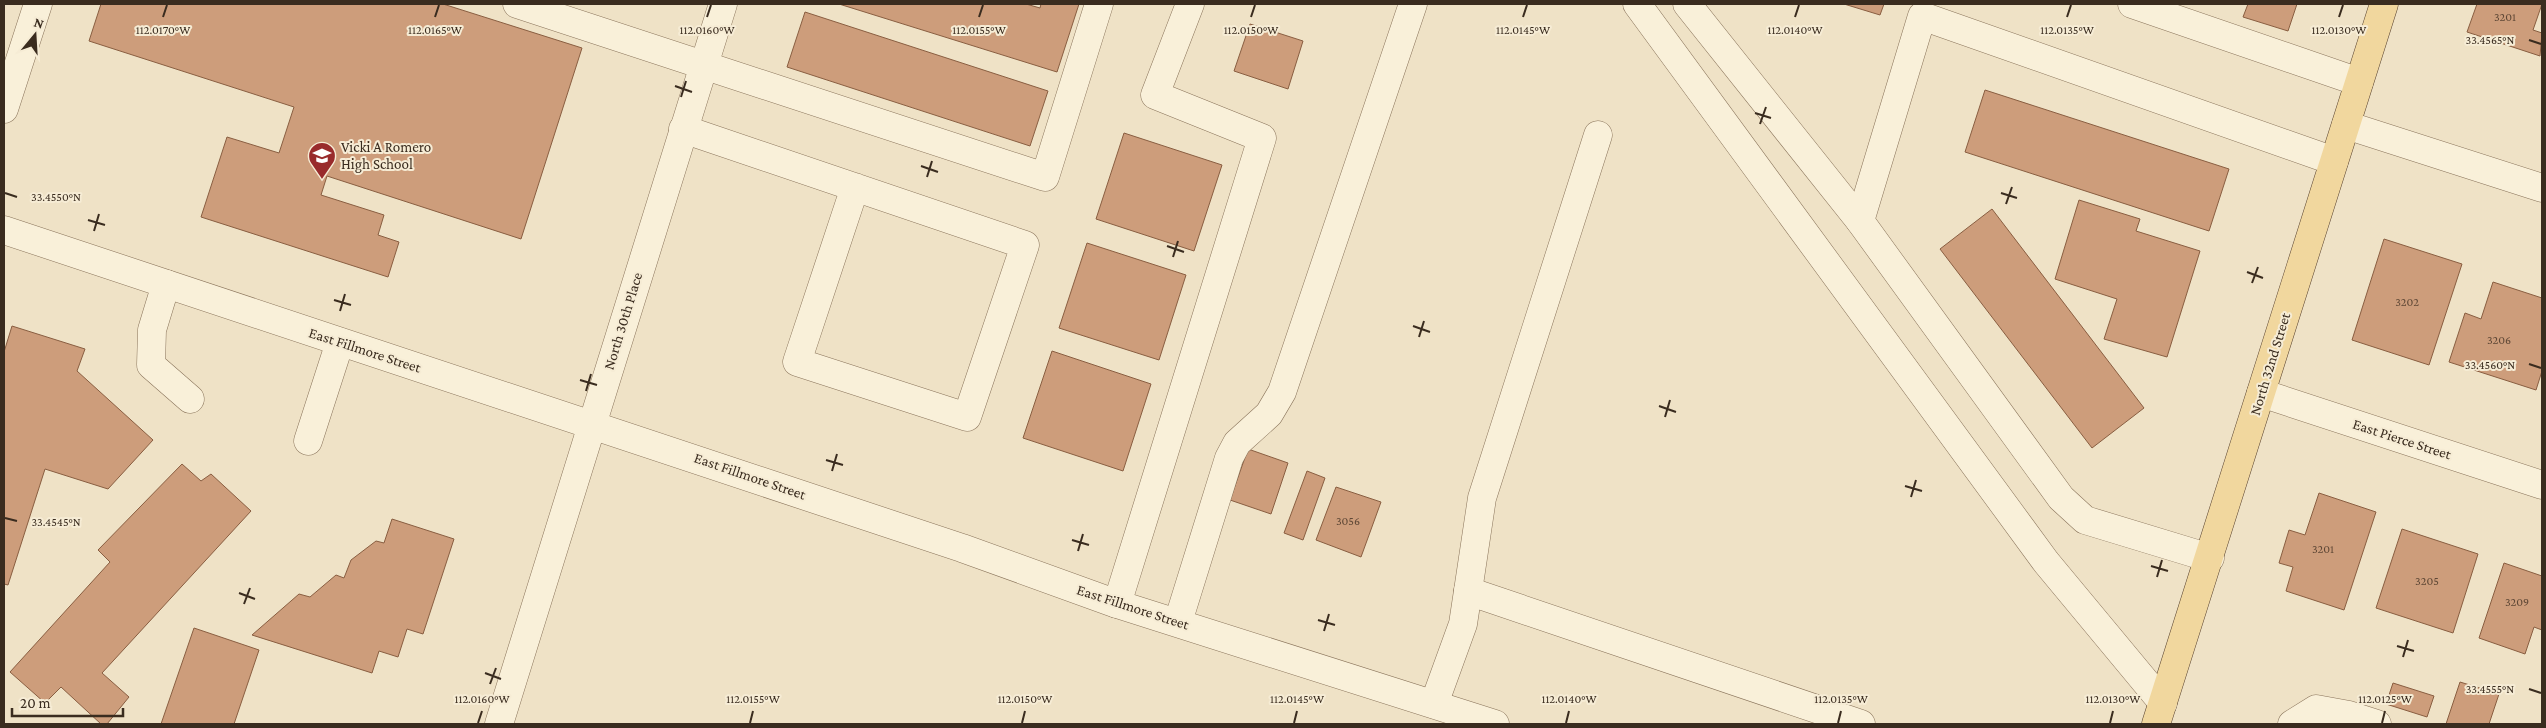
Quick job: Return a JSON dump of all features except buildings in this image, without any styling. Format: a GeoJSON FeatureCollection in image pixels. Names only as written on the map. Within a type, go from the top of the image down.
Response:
{"type":"FeatureCollection","features":[{"type":"Feature","properties":{"kind":"main road","name":"North 32nd Street"},"geometry":{"type":"LineString","coordinates":[[2160,714],[2384,4]]}},
{"type":"Feature","properties":{"kind":"street"},"geometry":{"type":"LineString","coordinates":[[4,108],[38,4]]}},
{"type":"Feature","properties":{"kind":"street"},"geometry":{"type":"LineString","coordinates":[[517,4],[1045,177],[1099,4]]}},
{"type":"Feature","properties":{"kind":"street","name":"North 30th Place"},"geometry":{"type":"LineString","coordinates":[[499,724],[723,4]]}},
{"type":"Feature","properties":{"kind":"street"},"geometry":{"type":"LineString","coordinates":[[1117,604],[1262,138],[1156,95],[1190,4]]}},
{"type":"Feature","properties":{"kind":"street"},"geometry":{"type":"LineString","coordinates":[[1178,622],[1229,458],[1237,443],[1269,414],[1282,392],[1413,4]]}},
{"type":"Feature","properties":{"kind":"street"},"geometry":{"type":"LineString","coordinates":[[1637,4],[2046,562],[2160,714]]}},
{"type":"Feature","properties":{"kind":"street"},"geometry":{"type":"LineString","coordinates":[[1687,4],[1860,221],[2061,498],[2085,520],[2210,558]]}},
{"type":"Feature","properties":{"kind":"street"},"geometry":{"type":"LineString","coordinates":[[2132,4],[2359,82]]}},
{"type":"Feature","properties":{"kind":"street"},"geometry":{"type":"LineString","coordinates":[[1860,221],[1922,16],[2334,160]]}},
{"type":"Feature","properties":{"kind":"street"},"geometry":{"type":"LineString","coordinates":[[2346,126],[2542,188]]}},
{"type":"Feature","properties":{"kind":"street"},"geometry":{"type":"LineString","coordinates":[[683,129],[855,187],[1024,245],[967,417],[797,362],[855,187]]}},
{"type":"Feature","properties":{"kind":"street"},"geometry":{"type":"LineString","coordinates":[[1434,704],[1463,624],[1482,498],[1598,135]]}},
{"type":"Feature","properties":{"kind":"street","name":"East Fillmore Street"},"geometry":{"type":"LineString","coordinates":[[4,230],[962,548],[1117,604],[1495,724]]}},
{"type":"Feature","properties":{"kind":"street"},"geometry":{"type":"LineString","coordinates":[[166,284],[152,330],[151,364],[190,399]]}},
{"type":"Feature","properties":{"kind":"street"},"geometry":{"type":"LineString","coordinates":[[308,441],[340,342]]}},
{"type":"Feature","properties":{"kind":"street","name":"East Pierce Street"},"geometry":{"type":"LineString","coordinates":[[2262,393],[2542,485]]}},
{"type":"Feature","properties":{"kind":"street"},"geometry":{"type":"LineString","coordinates":[[1468,591],[1861,724]]}},
{"type":"Feature","properties":{"kind":"street"},"geometry":{"type":"LineString","coordinates":[[2292,724],[2316,709],[2349,714],[2377,724]]}},
{"type":"Feature","properties":{"kind":"place","name":"Vicki A Romero High School"},"geometry":{"type":"Point","coordinates":[322,180]}}]}
